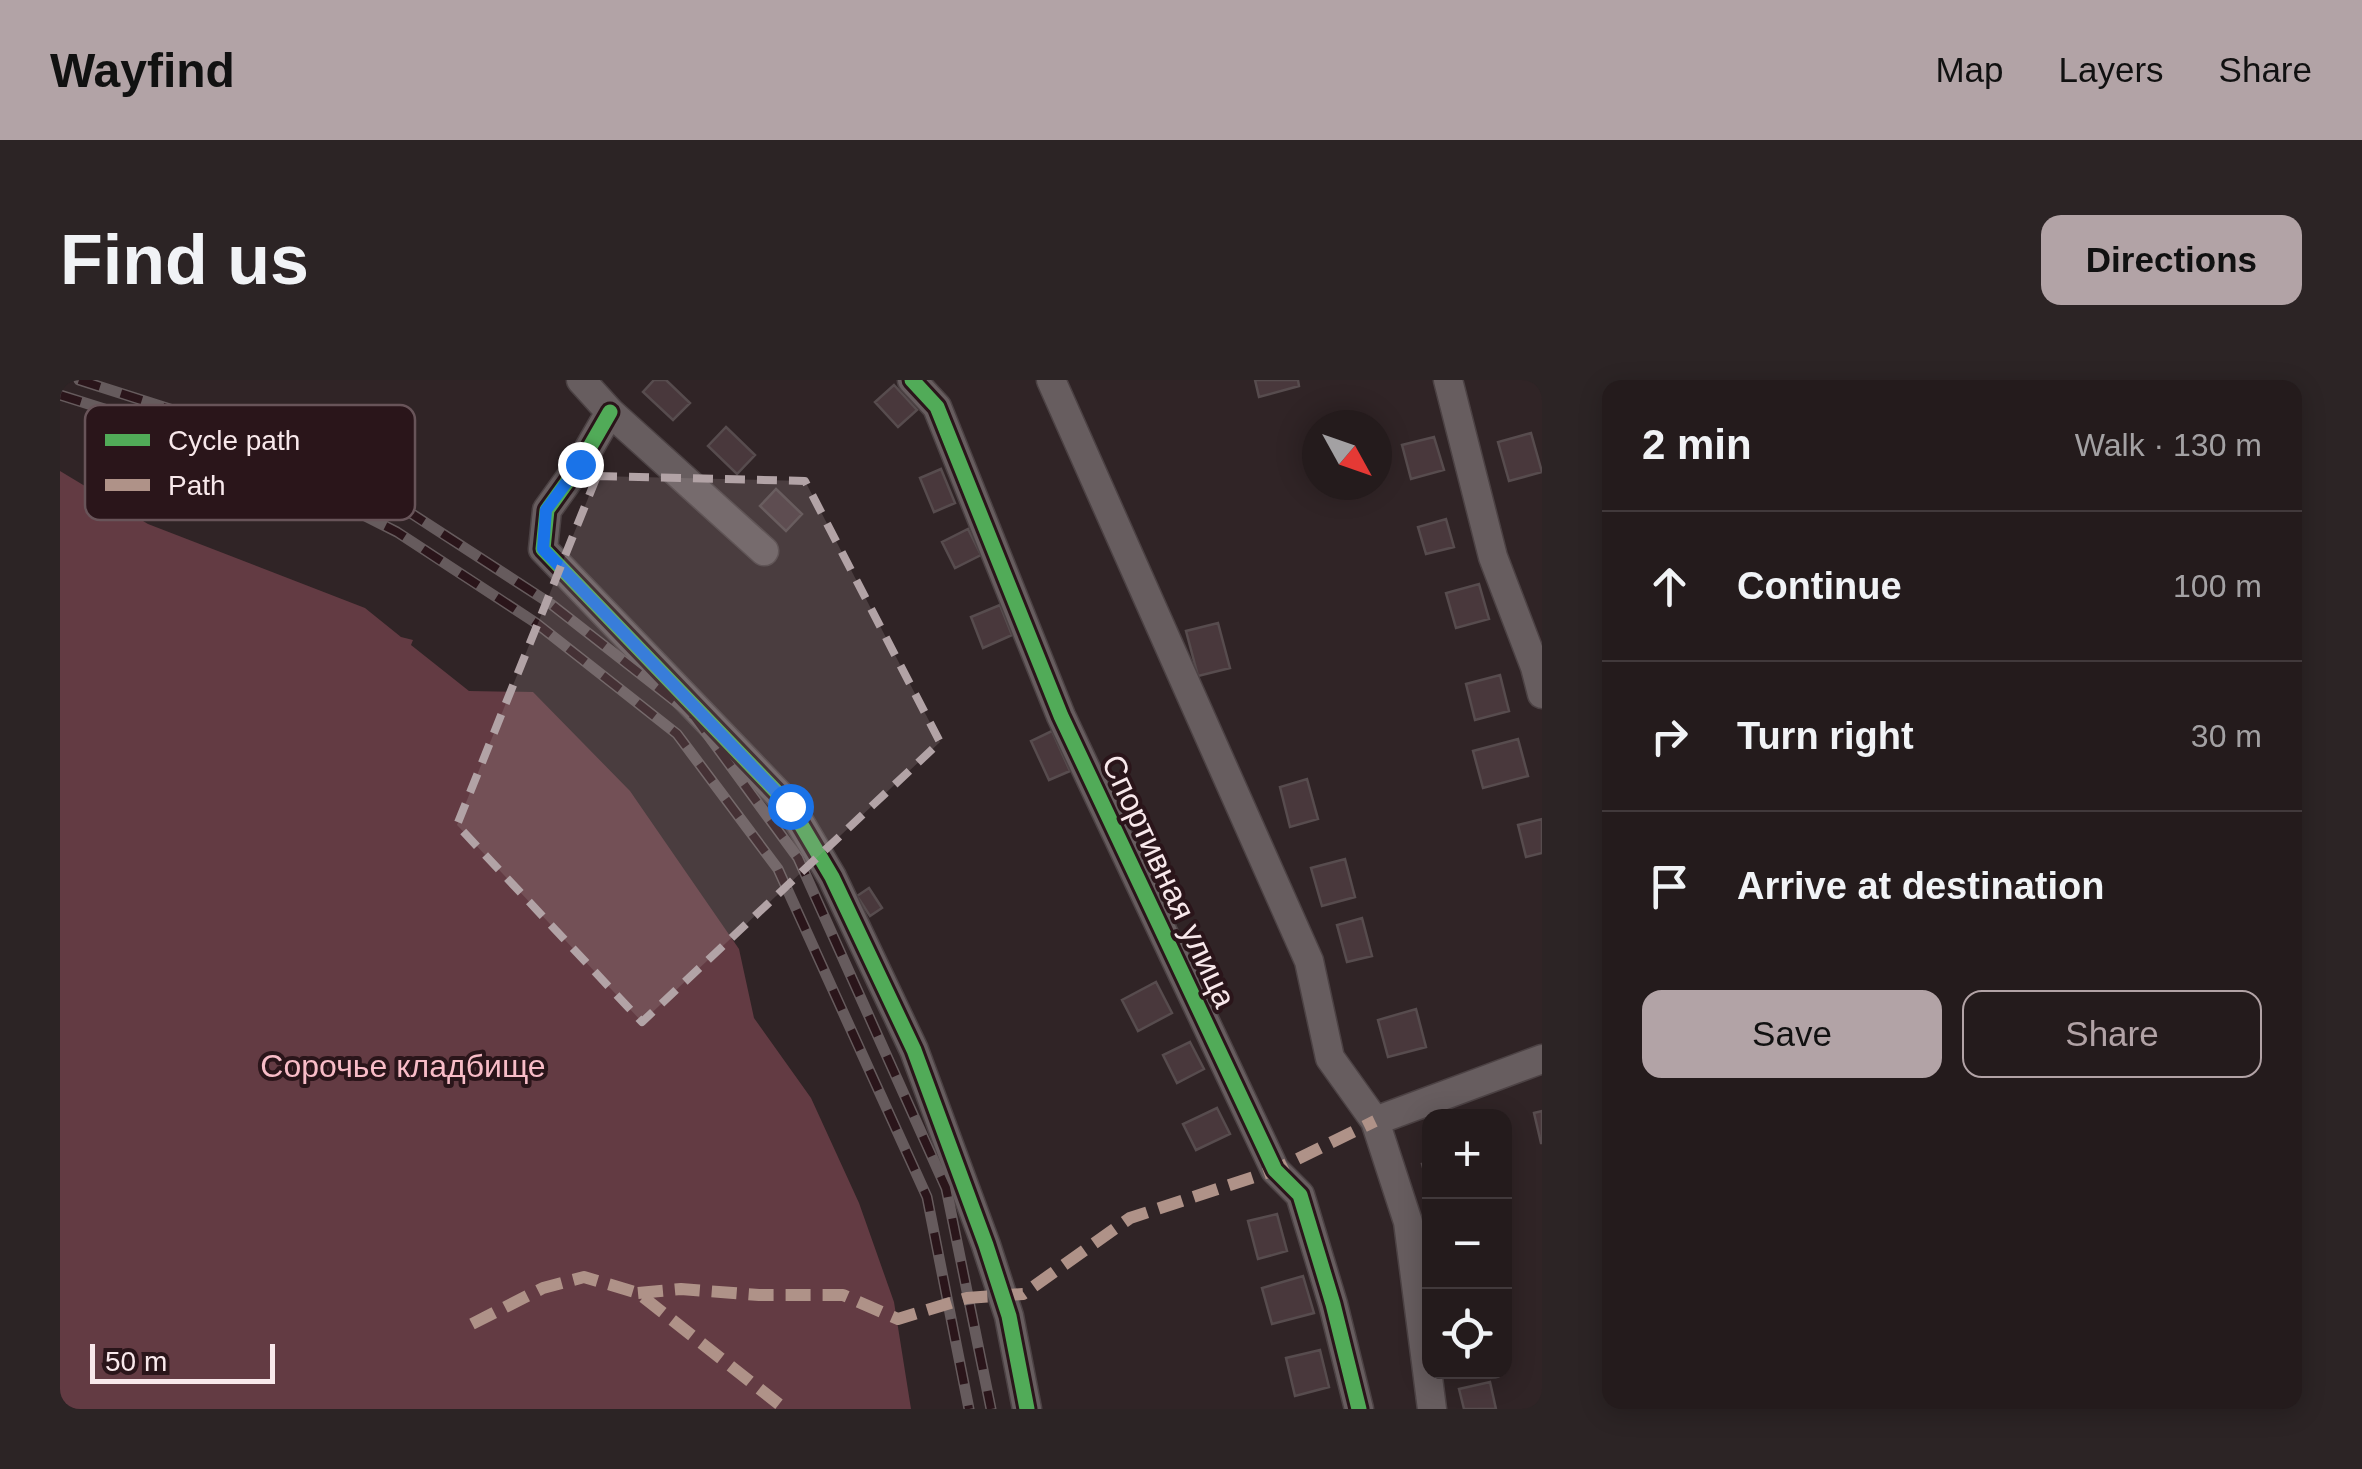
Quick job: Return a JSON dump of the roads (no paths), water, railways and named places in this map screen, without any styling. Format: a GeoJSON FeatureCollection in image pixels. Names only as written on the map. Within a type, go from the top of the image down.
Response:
{"type":"FeatureCollection","features":[{"type":"Feature","properties":{"kind":"street"},"geometry":{"type":"LineString","coordinates":[[581,380],[610,412],[764,550]]}},
{"type":"Feature","properties":{"kind":"street","name":"Спортивная улица"},"geometry":{"type":"LineString","coordinates":[[912,380],[937,407],[1060,716],[1274,1170],[1300,1195],[1359,1409]]}},
{"type":"Feature","properties":{"kind":"street"},"geometry":{"type":"LineString","coordinates":[[1051,380],[1309,961],[1330,1058],[1375,1121],[1408,1222],[1432,1409]]}},
{"type":"Feature","properties":{"kind":"street"},"geometry":{"type":"LineString","coordinates":[[1448,380],[1493,558],[1542,694]]}},
{"type":"Feature","properties":{"kind":"street"},"geometry":{"type":"LineString","coordinates":[[610,412],[580,464],[546,510],[543,549],[790,806],[832,877],[914,1050],[986,1245],[1009,1316],[1027,1409]]}},
{"type":"Feature","properties":{"kind":"street"},"geometry":{"type":"LineString","coordinates":[[1375,1121],[1542,1058]]}},
{"type":"Feature","properties":{"kind":"railway"},"geometry":{"type":"LineString","coordinates":[[79,380],[157,405]]}},
{"type":"Feature","properties":{"kind":"railway"},"geometry":{"type":"LineString","coordinates":[[60,395],[92,405]]}},
{"type":"Feature","properties":{"kind":"railway"},"geometry":{"type":"LineString","coordinates":[[415,516],[551,604],[694,716],[798,858],[946,1188],[991,1409]]}},
{"type":"Feature","properties":{"kind":"railway"},"geometry":{"type":"LineString","coordinates":[[373,520],[536,623],[677,734],[778,869],[927,1197],[969,1409]]}},
{"type":"Feature","properties":{"kind":"park label","name":"Сорочье кладбище"},"geometry":{"type":"Point","coordinates":[403,1066]}}]}
